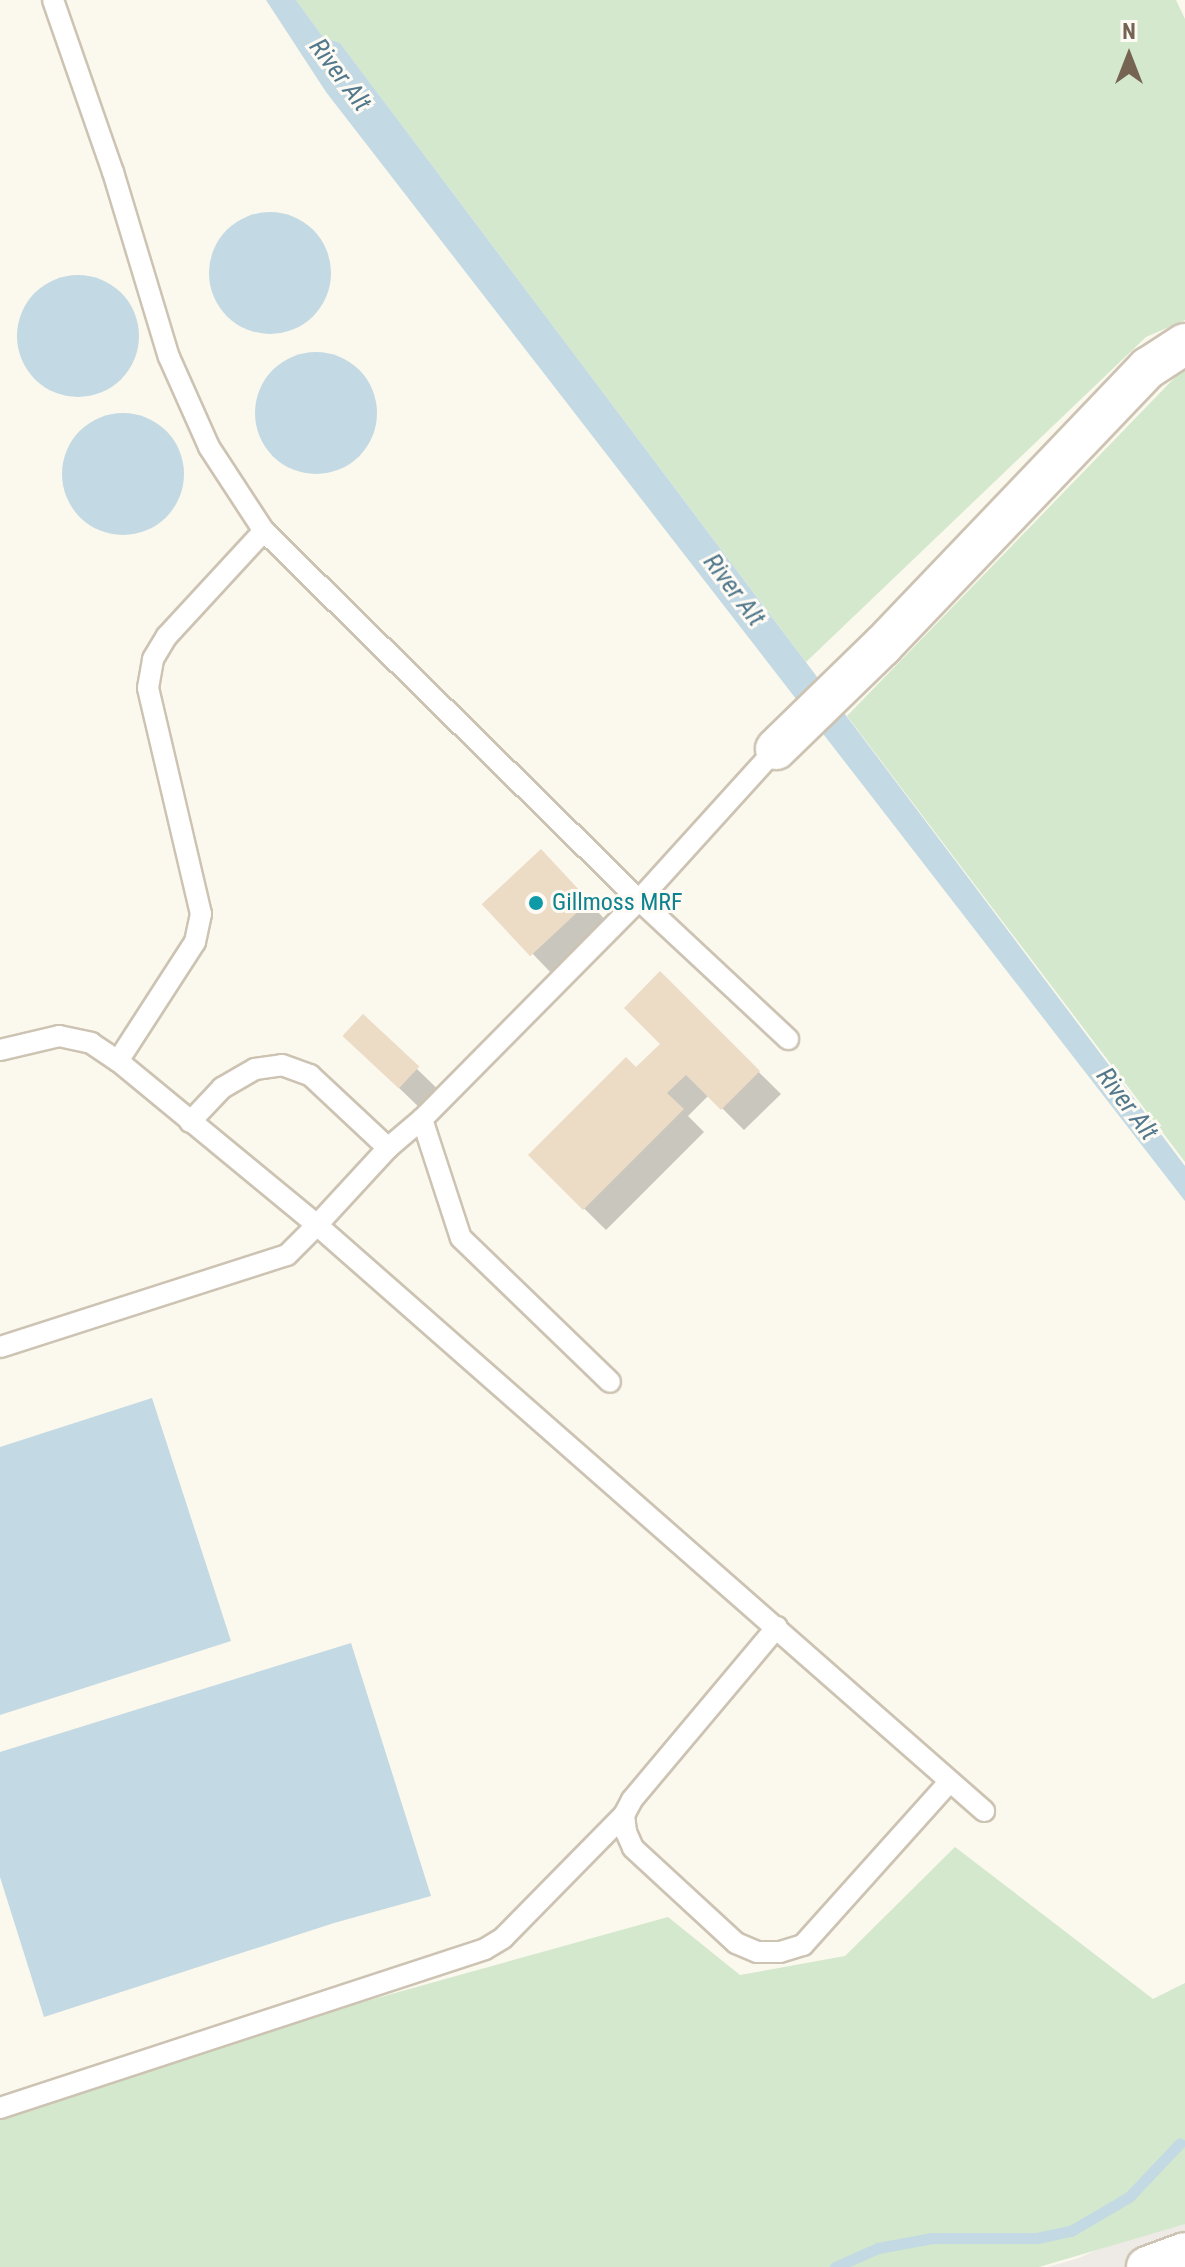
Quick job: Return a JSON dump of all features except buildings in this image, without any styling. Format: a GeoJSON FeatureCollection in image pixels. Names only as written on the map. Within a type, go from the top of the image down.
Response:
{"type":"FeatureCollection","features":[{"type":"Feature","properties":{"kind":"street"},"geometry":{"type":"LineString","coordinates":[[776,749],[882,646],[1148,368],[1185,344]]}},
{"type":"Feature","properties":{"kind":"street"},"geometry":{"type":"LineString","coordinates":[[1147,2267],[1185,2253]]}},
{"type":"Feature","properties":{"kind":"lane"},"geometry":{"type":"LineString","coordinates":[[53,0],[113,172],[169,357],[209,447],[264,531],[639,900],[788,1039]]}},
{"type":"Feature","properties":{"kind":"lane"},"geometry":{"type":"LineString","coordinates":[[118,1061],[195,942],[201,914],[148,688],[153,659],[167,636],[264,531]]}},
{"type":"Feature","properties":{"kind":"lane"},"geometry":{"type":"LineString","coordinates":[[0,1347],[287,1255],[388,1148],[422,1119],[639,900],[776,749]]}},
{"type":"Feature","properties":{"kind":"lane"},"geometry":{"type":"LineString","coordinates":[[0,1050],[59,1036],[91,1043],[118,1061],[317,1225],[984,1811]]}},
{"type":"Feature","properties":{"kind":"lane"},"geometry":{"type":"LineString","coordinates":[[190,1122],[222,1088],[255,1069],[282,1065],[310,1075],[388,1148]]}},
{"type":"Feature","properties":{"kind":"lane"},"geometry":{"type":"LineString","coordinates":[[422,1119],[461,1238],[610,1382]]}},
{"type":"Feature","properties":{"kind":"lane"},"geometry":{"type":"LineString","coordinates":[[0,2108],[485,1949],[503,1938],[624,1815],[632,1800],[777,1627]]}},
{"type":"Feature","properties":{"kind":"lane"},"geometry":{"type":"LineString","coordinates":[[624,1815],[626,1832],[633,1848],[736,1943],[757,1952],[780,1952],[803,1945],[950,1781]]}},
{"type":"Feature","properties":{"kind":"shaded area"},"geometry":{"type":"Polygon","coordinates":[[[1185,2209],[1185,2267],[1048,2267],[1079,2258],[1185,2209]]]}},
{"type":"Feature","properties":{"kind":"green space"},"geometry":{"type":"Polygon","coordinates":[[[296,0],[1176,0],[1185,19],[1185,320],[1146,337],[806,662],[340,43],[323,37],[296,0]]]}},
{"type":"Feature","properties":{"kind":"green space"},"geometry":{"type":"Polygon","coordinates":[[[1185,367],[1185,1162],[847,716],[1185,367]]]}},
{"type":"Feature","properties":{"kind":"green space"},"geometry":{"type":"Polygon","coordinates":[[[955,1847],[1153,1999],[1185,1983],[1185,2224],[1039,2267],[0,2267],[0,2103],[668,1917],[740,1975],[845,1956],[955,1847]]]}},
{"type":"Feature","properties":{"kind":"water","name":"River Alt"},"geometry":{"type":"Polygon","coordinates":[[[266,0],[296,0],[323,37],[340,43],[1185,1166],[1185,1201],[326,92],[266,0]]]}},
{"type":"Feature","properties":{"kind":"water"},"geometry":{"type":"Polygon","coordinates":[[[270,212],[293,217],[313,230],[326,250],[331,273],[326,296],[313,316],[293,329],[270,334],[247,329],[227,316],[214,296],[209,273],[214,250],[227,230],[247,217],[270,212]]]}},
{"type":"Feature","properties":{"kind":"water"},"geometry":{"type":"Polygon","coordinates":[[[78,275],[101,280],[121,293],[134,313],[139,336],[134,359],[121,379],[101,392],[78,397],[55,392],[35,379],[22,359],[17,336],[22,313],[35,293],[55,280],[78,275]]]}},
{"type":"Feature","properties":{"kind":"water"},"geometry":{"type":"Polygon","coordinates":[[[316,352],[339,357],[359,370],[372,390],[377,413],[372,436],[359,456],[339,469],[316,474],[293,469],[273,456],[260,436],[255,413],[260,390],[273,370],[293,357],[316,352]]]}},
{"type":"Feature","properties":{"kind":"water"},"geometry":{"type":"Polygon","coordinates":[[[123,413],[146,418],[166,431],[179,451],[184,474],[179,497],[166,517],[146,530],[123,535],[100,530],[80,517],[67,497],[62,474],[67,451],[80,431],[100,418],[123,413]]]}},
{"type":"Feature","properties":{"kind":"water"},"geometry":{"type":"Polygon","coordinates":[[[152,1398],[231,1641],[0,1715],[0,1447],[152,1398]]]}},
{"type":"Feature","properties":{"kind":"water"},"geometry":{"type":"Polygon","coordinates":[[[351,1643],[431,1896],[334,1923],[44,2017],[0,1877],[0,1752],[351,1643]]]}},
{"type":"Feature","properties":{"kind":"waterway"},"geometry":{"type":"LineString","coordinates":[[835,2267],[878,2248],[932,2238],[1037,2238],[1071,2231],[1129,2197],[1180,2143]]}},
{"type":"Feature","properties":{"kind":"place","name":"Gillmoss MRF"},"geometry":{"type":"Point","coordinates":[536,903]}}]}
